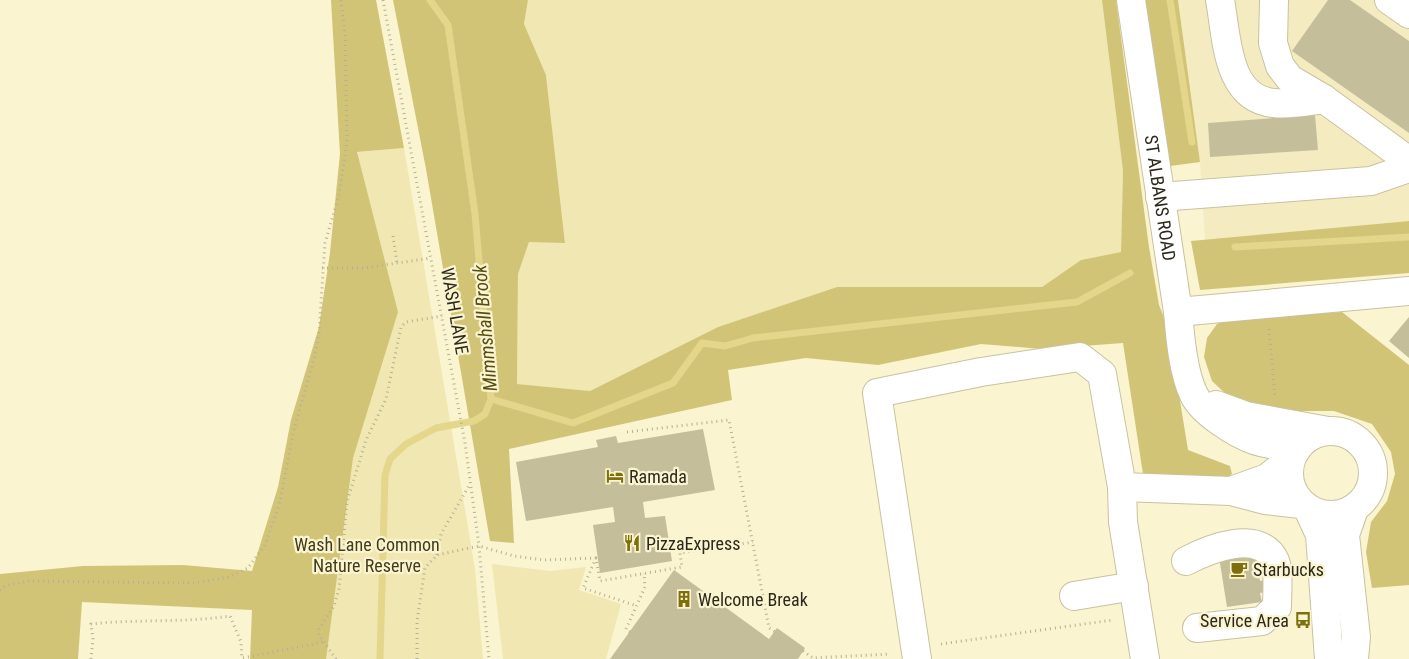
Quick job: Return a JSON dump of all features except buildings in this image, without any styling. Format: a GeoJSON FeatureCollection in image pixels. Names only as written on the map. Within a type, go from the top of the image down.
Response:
{"type":"FeatureCollection","features":[{"type":"Feature","properties":{"kind":"street","name":"ST ALBANS ROAD"},"geometry":{"type":"LineString","coordinates":[[1131,0],[1178,312],[1180,345],[1194,395],[1211,414],[1231,429],[1253,440],[1293,455]]}},
{"type":"Feature","properties":{"kind":"street"},"geometry":{"type":"LineString","coordinates":[[1220,0],[1232,67],[1238,83],[1257,100],[1273,103],[1324,99]]}},
{"type":"Feature","properties":{"kind":"street"},"geometry":{"type":"LineString","coordinates":[[1274,0],[1273,43],[1280,66],[1290,79],[1324,99],[1409,161]]}},
{"type":"Feature","properties":{"kind":"street"},"geometry":{"type":"LineString","coordinates":[[1389,0],[1409,14]]}},
{"type":"Feature","properties":{"kind":"street"},"geometry":{"type":"LineString","coordinates":[[1160,197],[1371,181],[1409,168]]}},
{"type":"Feature","properties":{"kind":"street"},"geometry":{"type":"LineString","coordinates":[[1178,312],[1409,291]]}},
{"type":"Feature","properties":{"kind":"street"},"geometry":{"type":"LineString","coordinates":[[916,654],[877,393],[981,372],[1080,357],[1102,374],[1122,487],[1123,522],[1145,659]]}},
{"type":"Feature","properties":{"kind":"street"},"geometry":{"type":"LineString","coordinates":[[1122,487],[1231,491],[1265,500],[1305,507],[1328,516],[1342,514],[1354,509],[1365,499],[1371,487],[1374,474],[1372,461],[1361,443],[1344,433],[1246,416],[1194,395]]}},
{"type":"Feature","properties":{"kind":"street"},"geometry":{"type":"LineString","coordinates":[[1231,491],[1267,478],[1312,435],[1328,431]]}},
{"type":"Feature","properties":{"kind":"street"},"geometry":{"type":"LineString","coordinates":[[1293,455],[1290,486],[1305,507],[1320,535],[1329,659]]}},
{"type":"Feature","properties":{"kind":"street"},"geometry":{"type":"LineString","coordinates":[[1354,509],[1345,535],[1360,652]]}},
{"type":"Feature","properties":{"kind":"street"},"geometry":{"type":"LineString","coordinates":[[1186,560],[1208,550],[1250,542],[1265,549],[1276,562],[1277,607],[1262,621],[1197,628]]}},
{"type":"Feature","properties":{"kind":"street"},"geometry":{"type":"LineString","coordinates":[[1074,596],[1134,586]]}},
{"type":"Feature","properties":{"kind":"path"},"geometry":{"type":"LineString","coordinates":[[0,590],[5,586],[29,580],[194,583],[229,577],[248,568],[265,544],[280,502],[294,428],[316,350],[319,333],[325,243],[339,195],[347,141],[345,33],[341,0]]}},
{"type":"Feature","properties":{"kind":"path","name":"WASH LANE"},"geometry":{"type":"LineString","coordinates":[[383,0],[457,399],[479,546],[489,659]]}},
{"type":"Feature","properties":{"kind":"path"},"geometry":{"type":"LineString","coordinates":[[392,236],[397,263]]}},
{"type":"Feature","properties":{"kind":"path"},"geometry":{"type":"LineString","coordinates":[[322,268],[364,268],[431,258]]}},
{"type":"Feature","properties":{"kind":"path"},"geometry":{"type":"LineString","coordinates":[[1267,304],[1274,402]]}},
{"type":"Feature","properties":{"kind":"path"},"geometry":{"type":"LineString","coordinates":[[336,659],[323,642],[319,629],[334,606],[340,589],[347,502],[366,440],[386,400],[401,327],[406,322],[442,316]]}},
{"type":"Feature","properties":{"kind":"path"},"geometry":{"type":"LineString","coordinates":[[627,432],[729,420],[769,628],[775,632]]}},
{"type":"Feature","properties":{"kind":"path"},"geometry":{"type":"LineString","coordinates":[[417,659],[418,621],[425,568],[437,555],[441,534],[470,484]]}},
{"type":"Feature","properties":{"kind":"path"},"geometry":{"type":"LineString","coordinates":[[596,558],[600,581],[682,567],[680,554],[753,542]]}},
{"type":"Feature","properties":{"kind":"path"},"geometry":{"type":"LineString","coordinates":[[437,555],[479,546],[514,556],[544,560],[596,558]]}},
{"type":"Feature","properties":{"kind":"path"},"geometry":{"type":"LineString","coordinates":[[596,558],[583,588],[637,606]]}},
{"type":"Feature","properties":{"kind":"path"},"geometry":{"type":"LineString","coordinates":[[630,632],[626,629],[645,587],[644,573]]}},
{"type":"Feature","properties":{"kind":"path"},"geometry":{"type":"LineString","coordinates":[[91,659],[93,639],[91,624],[131,620],[200,621],[230,616],[241,642],[243,658],[323,642]]}},
{"type":"Feature","properties":{"kind":"path"},"geometry":{"type":"LineString","coordinates":[[803,651],[812,658],[916,654],[1138,616]]}},
{"type":"Feature","properties":{"kind":"shaded area"},"geometry":{"type":"Polygon","coordinates":[[[331,0],[376,0],[404,148],[357,152],[398,312],[353,458],[326,659],[250,659],[252,610],[82,602],[78,659],[0,659],[0,574],[83,566],[183,565],[252,571],[278,487],[291,420],[319,327],[330,253],[340,154],[331,0]]]}},
{"type":"Feature","properties":{"kind":"shaded area"},"geometry":{"type":"Polygon","coordinates":[[[393,0],[528,0],[524,24],[546,75],[565,243],[529,242],[518,274],[517,384],[590,391],[718,327],[837,287],[1042,287],[1081,260],[1121,252],[1123,171],[1102,0],[1116,0],[1149,247],[1159,305],[1168,327],[1188,450],[1230,466],[1232,474],[1223,481],[1178,482],[1143,474],[1123,343],[1042,349],[981,344],[878,365],[806,358],[728,370],[732,400],[509,449],[514,543],[490,541],[426,169],[393,0]]]}},
{"type":"Feature","properties":{"kind":"shaded area"},"geometry":{"type":"Polygon","coordinates":[[[1143,0],[1178,0],[1200,162],[1170,166],[1143,0]]]}},
{"type":"Feature","properties":{"kind":"shaded area"},"geometry":{"type":"Polygon","coordinates":[[[1178,0],[1409,0],[1409,221],[1205,240],[1200,162],[1178,0]]]}},
{"type":"Feature","properties":{"kind":"shaded area"},"geometry":{"type":"Polygon","coordinates":[[[1409,221],[1409,273],[1200,290],[1191,241],[1409,221]]]}},
{"type":"Feature","properties":{"kind":"shaded area"},"geometry":{"type":"Polygon","coordinates":[[[1342,312],[1409,365],[1409,585],[1372,588],[1366,552],[1371,522],[1387,501],[1395,474],[1391,452],[1372,424],[1334,411],[1291,411],[1258,407],[1229,397],[1212,381],[1204,357],[1207,338],[1217,324],[1232,318],[1342,312]]]}},
{"type":"Feature","properties":{"kind":"green space"},"geometry":{"type":"Polygon","coordinates":[[[528,0],[1102,0],[1123,171],[1121,252],[1081,260],[1042,287],[837,287],[718,327],[590,391],[517,384],[518,274],[529,242],[565,242],[546,75],[524,24],[528,0]]]}},
{"type":"Feature","properties":{"kind":"green space","name":"Wash Lane Common Nature Reserve"},"geometry":{"type":"Polygon","coordinates":[[[404,148],[475,569],[483,659],[250,659],[291,420],[319,327],[330,253],[340,154],[404,148]]]}},
{"type":"Feature","properties":{"kind":"green space"},"geometry":{"type":"Polygon","coordinates":[[[492,564],[550,571],[586,567],[579,590],[621,604],[606,659],[503,659],[492,564]]]}},
{"type":"Feature","properties":{"kind":"waterway","name":"Mimmshall Brook"},"geometry":{"type":"LineString","coordinates":[[380,659],[385,475],[390,459],[406,444],[436,428],[474,421],[485,414],[491,399],[475,214],[448,25],[430,0]]}},
{"type":"Feature","properties":{"kind":"waterway"},"geometry":{"type":"LineString","coordinates":[[1170,0],[1192,142]]}},
{"type":"Feature","properties":{"kind":"waterway"},"geometry":{"type":"LineString","coordinates":[[1235,247],[1409,237]]}},
{"type":"Feature","properties":{"kind":"waterway"},"geometry":{"type":"LineString","coordinates":[[491,399],[573,423],[673,383],[702,343],[725,346],[753,338],[1077,302],[1130,273]]}},
{"type":"Feature","properties":{"kind":"place","name":"Ramada"},"geometry":{"type":"Point","coordinates":[615,476]}},
{"type":"Feature","properties":{"kind":"place","name":"PizzaExpress"},"geometry":{"type":"Point","coordinates":[632,543]}},
{"type":"Feature","properties":{"kind":"place","name":"Starbucks"},"geometry":{"type":"Point","coordinates":[1239,569]}},
{"type":"Feature","properties":{"kind":"place","name":"Welcome Break"},"geometry":{"type":"Point","coordinates":[684,599]}},
{"type":"Feature","properties":{"kind":"place","name":"Service Area"},"geometry":{"type":"Point","coordinates":[1303,620]}}]}
